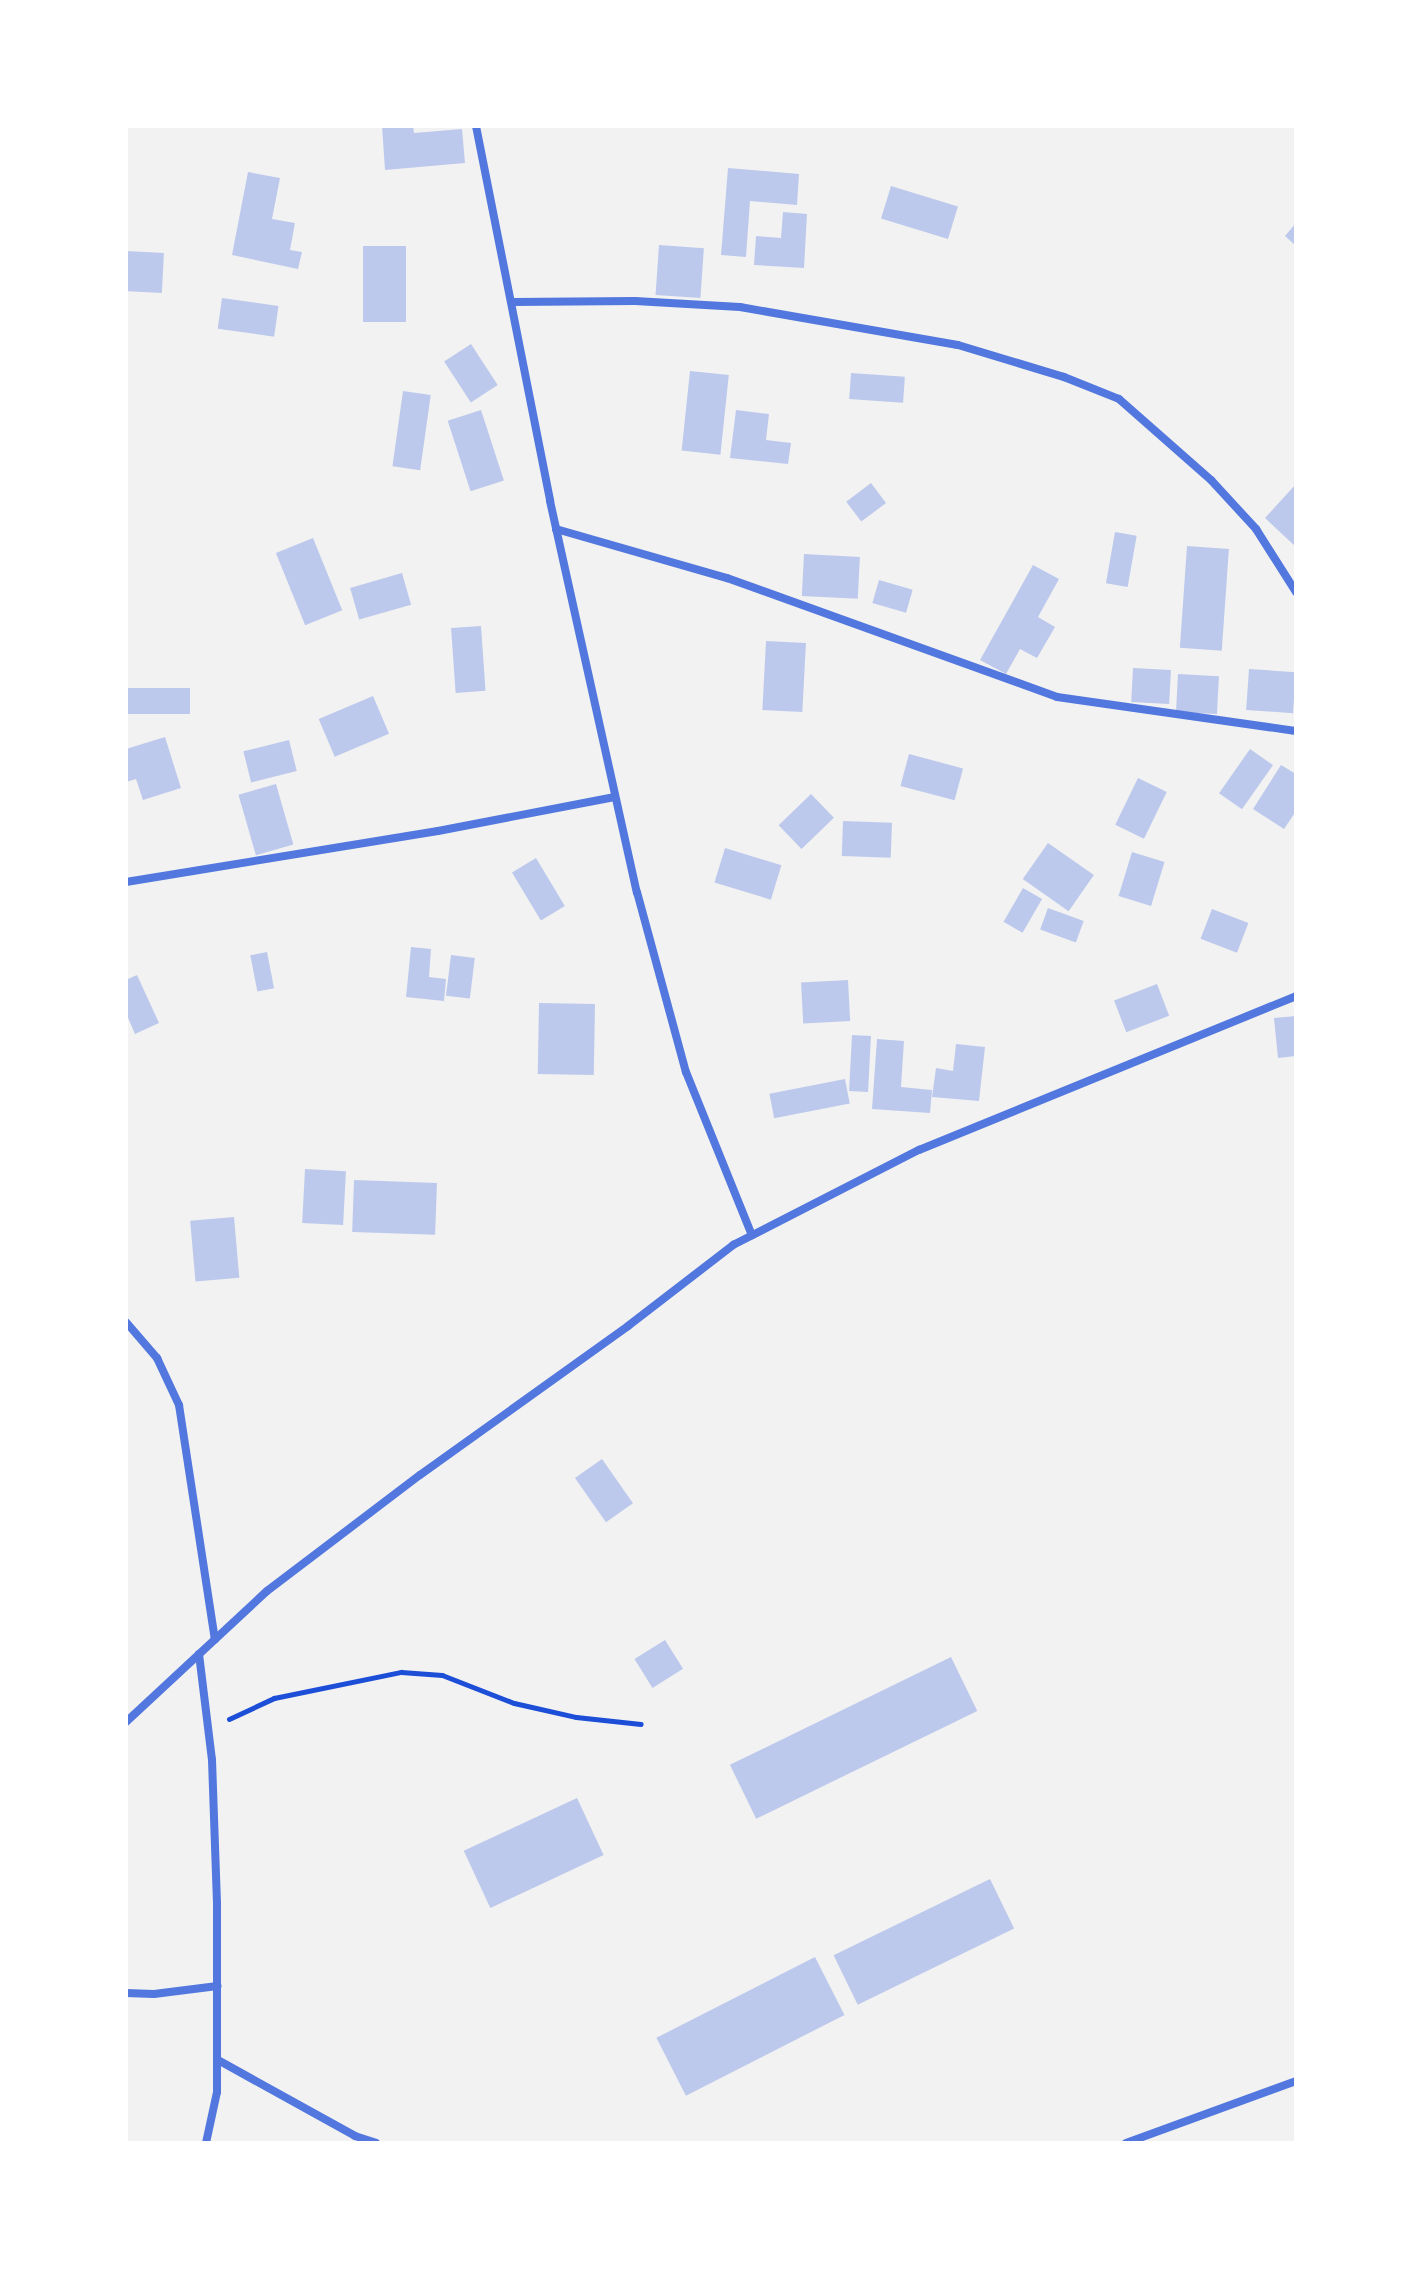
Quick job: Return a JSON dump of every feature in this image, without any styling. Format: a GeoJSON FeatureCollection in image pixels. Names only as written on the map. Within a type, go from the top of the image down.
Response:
{"type":"FeatureCollection","features":[{"type":"Feature","properties":{"kind":"street"},"geometry":{"type":"LineString","coordinates":[[476,126],[556,529],[637,892],[686,1072],[752,1235]]}},
{"type":"Feature","properties":{"kind":"street"},"geometry":{"type":"LineString","coordinates":[[513,302],[635,301],[740,307],[958,345],[1064,377],[1119,399],[1211,480],[1256,529],[1296,592]]}},
{"type":"Feature","properties":{"kind":"street"},"geometry":{"type":"LineString","coordinates":[[556,529],[727,578],[1057,697],[1296,731]]}},
{"type":"Feature","properties":{"kind":"street"},"geometry":{"type":"LineString","coordinates":[[126,882],[438,831],[615,797]]}},
{"type":"Feature","properties":{"kind":"street"},"geometry":{"type":"LineString","coordinates":[[126,1722],[267,1591],[628,1326],[733,1245],[919,1150],[1296,996]]}},
{"type":"Feature","properties":{"kind":"street"},"geometry":{"type":"LineString","coordinates":[[126,1322],[157,1358],[179,1405],[215,1639]]}},
{"type":"Feature","properties":{"kind":"street"},"geometry":{"type":"LineString","coordinates":[[199,1654],[208,1729],[217,1986],[217,2092],[206,2143]]}},
{"type":"Feature","properties":{"kind":"street"},"geometry":{"type":"LineString","coordinates":[[126,1993],[154,1994],[217,1986]]}},
{"type":"Feature","properties":{"kind":"street"},"geometry":{"type":"LineString","coordinates":[[218,2060],[355,2136],[376,2143]]}},
{"type":"Feature","properties":{"kind":"street"},"geometry":{"type":"LineString","coordinates":[[1126,2143],[1296,2081]]}},
{"type":"Feature","properties":{"kind":"path"},"geometry":{"type":"LineString","coordinates":[[208,1729],[274,1698],[401,1672],[442,1675],[514,1703],[576,1717],[641,1724]]}},
{"type":"Feature","properties":{"kind":"building"},"geometry":{"type":"Polygon","coordinates":[[[382,126],[413,126],[414,133],[462,129],[465,163],[385,170],[382,126]]]}},
{"type":"Feature","properties":{"kind":"building"},"geometry":{"type":"Polygon","coordinates":[[[728,168],[799,174],[797,205],[750,201],[746,257],[721,255],[728,168]]]}},
{"type":"Feature","properties":{"kind":"building"},"geometry":{"type":"Polygon","coordinates":[[[248,172],[280,178],[272,219],[295,223],[290,250],[302,252],[298,269],[232,255],[248,172]]]}},
{"type":"Feature","properties":{"kind":"building"},"geometry":{"type":"Polygon","coordinates":[[[891,186],[958,206],[948,239],[881,219],[891,186]]]}},
{"type":"Feature","properties":{"kind":"building"},"geometry":{"type":"Polygon","coordinates":[[[783,212],[807,214],[804,268],[754,265],[756,236],[781,238],[783,212]]]}},
{"type":"Feature","properties":{"kind":"building"},"geometry":{"type":"Polygon","coordinates":[[[1296,223],[1296,246],[1285,236],[1296,223]]]}},
{"type":"Feature","properties":{"kind":"building"},"geometry":{"type":"Polygon","coordinates":[[[659,245],[704,248],[700,298],[656,295],[659,245]]]}},
{"type":"Feature","properties":{"kind":"building"},"geometry":{"type":"Polygon","coordinates":[[[363,246],[406,246],[406,322],[363,322],[363,246]]]}},
{"type":"Feature","properties":{"kind":"building"},"geometry":{"type":"Polygon","coordinates":[[[126,251],[164,253],[162,293],[126,291],[126,251]]]}},
{"type":"Feature","properties":{"kind":"building"},"geometry":{"type":"Polygon","coordinates":[[[222,298],[278,306],[274,337],[218,329],[222,298]]]}},
{"type":"Feature","properties":{"kind":"building"},"geometry":{"type":"Polygon","coordinates":[[[471,344],[498,385],[471,403],[444,361],[471,344]]]}},
{"type":"Feature","properties":{"kind":"building"},"geometry":{"type":"Polygon","coordinates":[[[690,371],[729,375],[720,455],[682,451],[690,371]]]}},
{"type":"Feature","properties":{"kind":"building"},"geometry":{"type":"Polygon","coordinates":[[[851,373],[905,377],[903,403],[849,399],[851,373]]]}},
{"type":"Feature","properties":{"kind":"building"},"geometry":{"type":"Polygon","coordinates":[[[403,391],[431,395],[420,470],[392,466],[403,391]]]}},
{"type":"Feature","properties":{"kind":"building"},"geometry":{"type":"Polygon","coordinates":[[[481,410],[504,480],[471,491],[448,421],[481,410]]]}},
{"type":"Feature","properties":{"kind":"building"},"geometry":{"type":"Polygon","coordinates":[[[736,410],[769,414],[766,440],[791,443],[788,464],[730,458],[736,410]]]}},
{"type":"Feature","properties":{"kind":"building"},"geometry":{"type":"Polygon","coordinates":[[[871,483],[886,503],[861,522],[846,502],[871,483]]]}},
{"type":"Feature","properties":{"kind":"building"},"geometry":{"type":"Polygon","coordinates":[[[1296,484],[1296,547],[1265,518],[1296,484]]]}},
{"type":"Feature","properties":{"kind":"building"},"geometry":{"type":"Polygon","coordinates":[[[1115,532],[1137,536],[1128,587],[1106,583],[1115,532]]]}},
{"type":"Feature","properties":{"kind":"building"},"geometry":{"type":"Polygon","coordinates":[[[313,538],[342,610],[305,625],[276,553],[313,538]]]}},
{"type":"Feature","properties":{"kind":"building"},"geometry":{"type":"Polygon","coordinates":[[[1187,546],[1229,549],[1222,651],[1180,648],[1187,546]]]}},
{"type":"Feature","properties":{"kind":"building"},"geometry":{"type":"Polygon","coordinates":[[[804,554],[860,557],[858,599],[802,596],[804,554]]]}},
{"type":"Feature","properties":{"kind":"building"},"geometry":{"type":"Polygon","coordinates":[[[1033,565],[1059,579],[1038,617],[1055,627],[1037,658],[1020,649],[1006,674],[980,660],[1033,565]]]}},
{"type":"Feature","properties":{"kind":"building"},"geometry":{"type":"Polygon","coordinates":[[[402,573],[411,605],[359,620],[350,588],[402,573]]]}},
{"type":"Feature","properties":{"kind":"building"},"geometry":{"type":"Polygon","coordinates":[[[879,580],[913,590],[906,613],[872,603],[879,580]]]}},
{"type":"Feature","properties":{"kind":"building"},"geometry":{"type":"Polygon","coordinates":[[[481,626],[486,691],[456,693],[451,628],[481,626]]]}},
{"type":"Feature","properties":{"kind":"building"},"geometry":{"type":"Polygon","coordinates":[[[766,641],[806,643],[802,712],[762,710],[766,641]]]}},
{"type":"Feature","properties":{"kind":"building"},"geometry":{"type":"Polygon","coordinates":[[[1133,668],[1171,670],[1169,704],[1131,702],[1133,668]]]}},
{"type":"Feature","properties":{"kind":"building"},"geometry":{"type":"Polygon","coordinates":[[[1249,669],[1296,672],[1293,713],[1246,710],[1249,669]]]}},
{"type":"Feature","properties":{"kind":"building"},"geometry":{"type":"Polygon","coordinates":[[[1178,674],[1219,676],[1217,714],[1176,712],[1178,674]]]}},
{"type":"Feature","properties":{"kind":"building"},"geometry":{"type":"Polygon","coordinates":[[[127,688],[190,688],[190,714],[127,714],[127,688]]]}},
{"type":"Feature","properties":{"kind":"building"},"geometry":{"type":"Polygon","coordinates":[[[373,696],[389,734],[335,757],[319,719],[373,696]]]}},
{"type":"Feature","properties":{"kind":"building"},"geometry":{"type":"Polygon","coordinates":[[[165,737],[181,788],[143,800],[136,779],[126,782],[126,749],[165,737]]]}},
{"type":"Feature","properties":{"kind":"building"},"geometry":{"type":"Polygon","coordinates":[[[289,740],[297,771],[251,782],[243,751],[289,740]]]}},
{"type":"Feature","properties":{"kind":"building"},"geometry":{"type":"Polygon","coordinates":[[[1250,749],[1273,765],[1242,809],[1219,793],[1250,749]]]}},
{"type":"Feature","properties":{"kind":"building"},"geometry":{"type":"Polygon","coordinates":[[[909,754],[963,768],[955,800],[900,786],[909,754]]]}},
{"type":"Feature","properties":{"kind":"building"},"geometry":{"type":"Polygon","coordinates":[[[1281,765],[1296,774],[1296,811],[1284,829],[1253,809],[1281,765]]]}},
{"type":"Feature","properties":{"kind":"building"},"geometry":{"type":"Polygon","coordinates":[[[1138,778],[1167,792],[1144,839],[1115,825],[1138,778]]]}},
{"type":"Feature","properties":{"kind":"building"},"geometry":{"type":"Polygon","coordinates":[[[276,784],[293,845],[256,855],[239,795],[276,784]]]}},
{"type":"Feature","properties":{"kind":"building"},"geometry":{"type":"Polygon","coordinates":[[[811,794],[834,818],[802,849],[779,825],[811,794]]]}},
{"type":"Feature","properties":{"kind":"building"},"geometry":{"type":"Polygon","coordinates":[[[843,821],[892,823],[891,858],[842,856],[843,821]]]}},
{"type":"Feature","properties":{"kind":"building"},"geometry":{"type":"Polygon","coordinates":[[[1048,843],[1094,875],[1069,911],[1023,879],[1048,843]]]}},
{"type":"Feature","properties":{"kind":"building"},"geometry":{"type":"Polygon","coordinates":[[[725,848],[781,865],[771,900],[714,882],[725,848]]]}},
{"type":"Feature","properties":{"kind":"building"},"geometry":{"type":"Polygon","coordinates":[[[1132,852],[1165,862],[1151,906],[1119,896],[1132,852]]]}},
{"type":"Feature","properties":{"kind":"building"},"geometry":{"type":"Polygon","coordinates":[[[536,858],[565,906],[541,920],[512,872],[536,858]]]}},
{"type":"Feature","properties":{"kind":"building"},"geometry":{"type":"Polygon","coordinates":[[[1023,888],[1042,899],[1023,933],[1004,922],[1023,888]]]}},
{"type":"Feature","properties":{"kind":"building"},"geometry":{"type":"Polygon","coordinates":[[[1048,908],[1084,921],[1076,943],[1040,930],[1048,908]]]}},
{"type":"Feature","properties":{"kind":"building"},"geometry":{"type":"Polygon","coordinates":[[[1212,909],[1248,923],[1237,953],[1201,939],[1212,909]]]}},
{"type":"Feature","properties":{"kind":"building"},"geometry":{"type":"Polygon","coordinates":[[[411,947],[431,949],[429,977],[446,979],[444,1001],[406,997],[411,947]]]}},
{"type":"Feature","properties":{"kind":"building"},"geometry":{"type":"Polygon","coordinates":[[[267,952],[274,988],[257,992],[250,955],[267,952]]]}},
{"type":"Feature","properties":{"kind":"building"},"geometry":{"type":"Polygon","coordinates":[[[451,955],[475,958],[470,999],[446,996],[451,955]]]}},
{"type":"Feature","properties":{"kind":"building"},"geometry":{"type":"Polygon","coordinates":[[[137,975],[159,1023],[135,1034],[126,1013],[126,980],[137,975]]]}},
{"type":"Feature","properties":{"kind":"building"},"geometry":{"type":"Polygon","coordinates":[[[848,980],[850,1021],[803,1023],[801,982],[848,980]]]}},
{"type":"Feature","properties":{"kind":"building"},"geometry":{"type":"Polygon","coordinates":[[[1157,984],[1169,1016],[1126,1032],[1114,1000],[1157,984]]]}},
{"type":"Feature","properties":{"kind":"building"},"geometry":{"type":"Polygon","coordinates":[[[539,1003],[595,1004],[594,1075],[538,1074],[539,1003]]]}},
{"type":"Feature","properties":{"kind":"building"},"geometry":{"type":"Polygon","coordinates":[[[1296,1016],[1296,1056],[1278,1058],[1274,1018],[1296,1016]]]}},
{"type":"Feature","properties":{"kind":"building"},"geometry":{"type":"Polygon","coordinates":[[[852,1035],[871,1036],[868,1092],[849,1091],[852,1035]]]}},
{"type":"Feature","properties":{"kind":"building"},"geometry":{"type":"Polygon","coordinates":[[[877,1039],[904,1041],[901,1087],[932,1090],[930,1113],[872,1109],[877,1039]]]}},
{"type":"Feature","properties":{"kind":"building"},"geometry":{"type":"Polygon","coordinates":[[[956,1044],[985,1047],[979,1101],[932,1097],[936,1068],[953,1071],[956,1044]]]}},
{"type":"Feature","properties":{"kind":"building"},"geometry":{"type":"Polygon","coordinates":[[[845,1079],[850,1104],[774,1118],[769,1094],[845,1079]]]}},
{"type":"Feature","properties":{"kind":"building"},"geometry":{"type":"Polygon","coordinates":[[[305,1169],[346,1171],[343,1225],[302,1223],[305,1169]]]}},
{"type":"Feature","properties":{"kind":"building"},"geometry":{"type":"Polygon","coordinates":[[[354,1180],[437,1183],[435,1235],[352,1232],[354,1180]]]}},
{"type":"Feature","properties":{"kind":"building"},"geometry":{"type":"Polygon","coordinates":[[[234,1217],[239,1278],[195,1282],[190,1221],[234,1217]]]}},
{"type":"Feature","properties":{"kind":"building"},"geometry":{"type":"Polygon","coordinates":[[[602,1459],[633,1503],[606,1522],[575,1478],[602,1459]]]}},
{"type":"Feature","properties":{"kind":"building"},"geometry":{"type":"Polygon","coordinates":[[[665,1640],[683,1669],[652,1688],[634,1659],[665,1640]]]}},
{"type":"Feature","properties":{"kind":"building"},"geometry":{"type":"Polygon","coordinates":[[[951,1657],[977,1711],[756,1819],[730,1765],[951,1657]]]}},
{"type":"Feature","properties":{"kind":"building"},"geometry":{"type":"Polygon","coordinates":[[[577,1798],[604,1855],[490,1908],[464,1851],[577,1798]]]}},
{"type":"Feature","properties":{"kind":"building"},"geometry":{"type":"Polygon","coordinates":[[[990,1879],[1014,1928],[858,2005],[834,1955],[990,1879]]]}},
{"type":"Feature","properties":{"kind":"building"},"geometry":{"type":"Polygon","coordinates":[[[815,1957],[845,2015],[686,2096],[656,2038],[815,1957]]]}}]}
